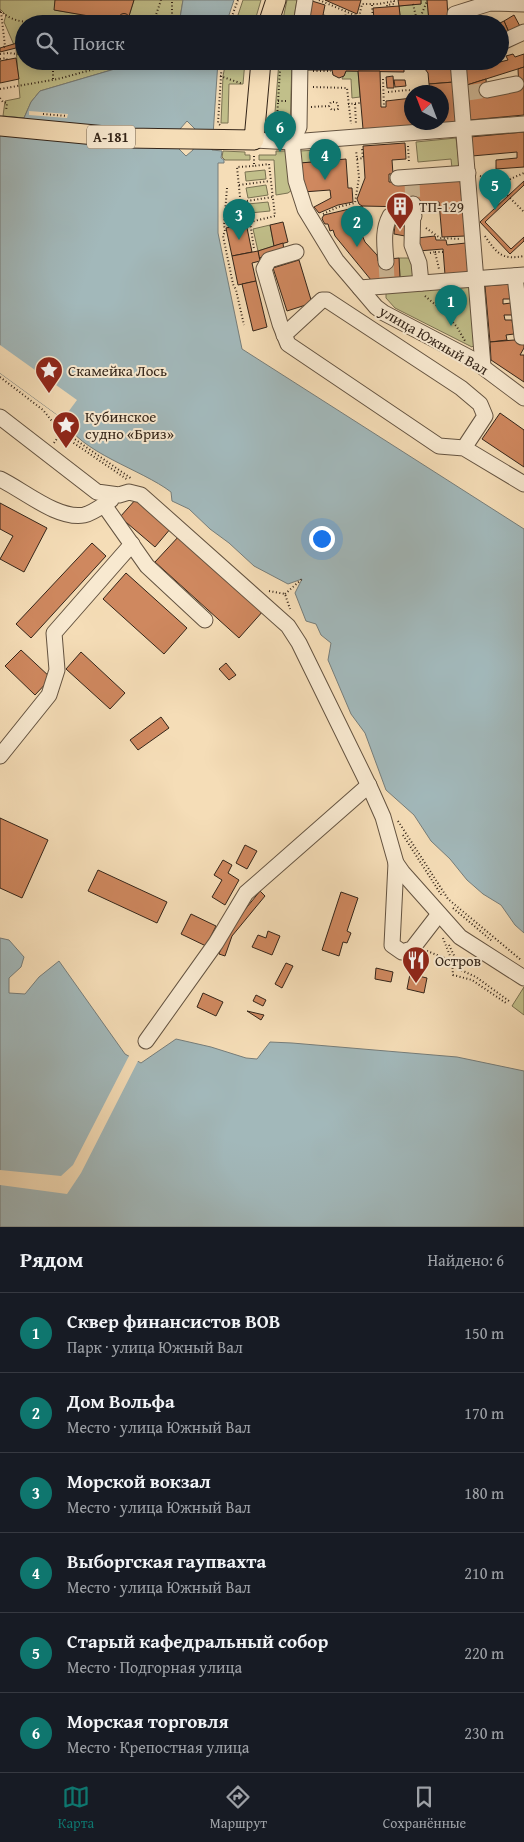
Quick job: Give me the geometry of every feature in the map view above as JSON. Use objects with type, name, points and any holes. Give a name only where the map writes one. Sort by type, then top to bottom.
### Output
[{"type":"main road","points":[[271,15],[276,0]]},
{"type":"main road","points":[[254,147],[260,70]]},
{"type":"main road","name":"А-181","points":[[3,119],[127,138],[222,133],[254,147]]},
{"type":"street","points":[[303,15],[305,0]]},
{"type":"street","points":[[465,15],[490,3],[523,7]]},
{"type":"street","points":[[509,39],[524,32]]},
{"type":"street","points":[[292,142],[299,127],[303,70]]},
{"type":"street","points":[[460,70],[464,93],[464,129],[483,366]]},
{"type":"street","points":[[487,90],[516,84]]},
{"type":"street","points":[[254,147],[292,142],[524,124]]},
{"type":"street","name":"улица Южный Вал","points":[[292,142],[296,181],[301,203],[336,260],[376,308],[472,359],[521,393]]},
{"type":"street","points":[[407,179],[468,174]]},
{"type":"street","points":[[386,262],[384,236],[386,224],[390,216],[413,210],[412,245],[419,263],[421,283]]},
{"type":"street","points":[[296,252],[269,260],[264,269],[288,344],[440,446],[464,448],[524,484]]},
{"type":"street","points":[[360,288],[387,282],[421,283],[519,276],[522,338]]},
{"type":"street","points":[[284,335],[322,300],[327,300],[461,388],[480,404],[486,416],[464,448]]},
{"type":"street","points":[[0,417],[98,492],[119,495]]},
{"type":"street","points":[[0,479],[52,509],[72,515],[86,515],[119,495],[129,492],[141,495],[288,626],[299,643],[369,785],[383,817],[396,863],[403,874],[460,937],[524,978]]},
{"type":"street","points":[[104,505],[147,566],[205,620]]},
{"type":"street","points":[[0,756],[49,695],[57,670],[54,633],[132,544]]},
{"type":"street","points":[[146,1041],[216,943],[246,893],[369,785]]},
{"type":"street","points":[[396,863],[392,945],[402,952],[412,949],[443,918]]},
{"type":"path","points":[[156,15],[161,0]]},
{"type":"path","points":[[172,0],[172,15]]},
{"type":"path","points":[[232,15],[238,0]]},
{"type":"path","points":[[319,0],[354,15]]},
{"type":"path","points":[[359,15],[362,4],[360,2],[363,0]]},
{"type":"path","points":[[362,4],[372,5],[394,1],[394,4],[387,5],[387,7]]},
{"type":"path","points":[[421,15],[427,2]]},
{"type":"path","points":[[413,4],[416,15]]},
{"type":"path","points":[[372,5],[373,15]]},
{"type":"path","points":[[0,11],[15,20]]},
{"type":"path","points":[[0,11],[5,46],[2,48]]},
{"type":"path","points":[[0,54],[15,54]]},
{"type":"path","points":[[0,59],[6,58],[7,60]]},
{"type":"path","points":[[52,70],[52,79]]},
{"type":"path","points":[[0,89],[88,70]]},
{"type":"path","points":[[221,70],[218,123],[222,133]]},
{"type":"path","points":[[277,118],[280,70]]},
{"type":"path","points":[[325,70],[331,71]]},
{"type":"path","points":[[220,76],[243,84]]},
{"type":"path","points":[[383,79],[384,107]]},
{"type":"path","points":[[305,87],[347,88],[351,130]]},
{"type":"path","points":[[388,92],[404,90]]},
{"type":"path","points":[[0,98],[3,102],[7,103],[3,119]]},
{"type":"path","points":[[278,101],[288,101]]},
{"type":"path","points":[[348,104],[360,103]]},
{"type":"path","points":[[354,104],[357,130]]},
{"type":"path","points":[[306,107],[329,106]]},
{"type":"path","points":[[41,114],[67,116]]},
{"type":"path","points":[[407,141],[409,159]]},
{"type":"path","points":[[357,159],[362,158],[362,144]]},
{"type":"path","points":[[319,217],[338,207],[350,206],[355,203],[359,177],[356,145]]},
{"type":"path","points":[[254,147],[254,166]]},
{"type":"path","points":[[322,150],[323,161]]},
{"type":"path","points":[[269,164],[270,181],[275,216],[250,222],[242,217],[237,167],[269,164]]},
{"type":"path","points":[[468,174],[496,181],[508,180],[524,173]]},
{"type":"path","points":[[239,185],[270,181]]},
{"type":"path","points":[[496,181],[524,212]]},
{"type":"path","points":[[227,188],[228,200],[224,225],[225,231],[222,236],[244,326]]},
{"type":"path","points":[[240,202],[272,197]]},
{"type":"path","points":[[413,210],[440,238],[473,240],[492,246]]},
{"type":"path","points":[[471,216],[492,246],[502,255],[510,259],[524,256]]},
{"type":"path","points":[[250,222],[254,249]]},
{"type":"path","points":[[224,244],[229,243]]},
{"type":"path","points":[[435,252],[442,282]]},
{"type":"path","points":[[416,255],[443,252]]},
{"type":"path","points":[[421,283],[426,298],[443,311],[457,327],[465,343]]},
{"type":"path","points":[[0,377],[43,410],[56,426],[133,480]]},
{"type":"path","points":[[50,447],[58,437],[65,437],[130,480]]},
{"type":"path","points":[[285,594],[302,579]]},
{"type":"path","points":[[264,590],[285,594]]},
{"type":"path","points":[[285,594],[292,614]]},
{"type":"path","points":[[399,821],[448,899],[524,962]]},
{"type":"path","points":[[394,822],[445,901],[517,962]]},
{"type":"path","points":[[443,918],[445,937],[461,970],[476,977],[509,1001]]},
{"type":"shaded area","points":[[0,0],[55,0],[55,10],[84,15],[15,15],[14,45],[4,22],[6,15],[0,9]]},
{"type":"shaded area","points":[[134,0],[183,0],[180,15],[129,15]]},
{"type":"shaded area","points":[[183,0],[234,0],[229,15],[180,15]]},
{"type":"shaded area","points":[[243,0],[261,0],[257,15],[238,15]]},
{"type":"shaded area","points":[[287,0],[297,0],[294,15],[284,15]]},
{"type":"shaded area","points":[[421,0],[427,0],[428,15],[400,15],[399,6],[421,4]]},
{"type":"shaded area","points":[[18,70],[111,70],[40,91],[31,102],[24,118],[3,116],[5,101],[20,98]]},
{"type":"shaded area","points":[[111,70],[217,70],[212,150],[222,151],[221,158],[224,160],[224,163],[218,163],[218,233],[242,349],[524,529],[524,933],[515,925],[501,905],[483,894],[467,880],[450,859],[431,841],[414,815],[386,790],[365,733],[351,714],[328,660],[331,643],[321,635],[316,624],[306,621],[295,593],[302,579],[288,584],[254,566],[189,509],[172,501],[171,492],[83,442],[71,431],[63,419],[0,373],[0,116],[24,118],[31,102],[40,91]],"holes":[[[187,121],[195,129],[193,150],[186,156],[179,149],[180,129]]]},
{"type":"shaded area","points":[[224,70],[244,70],[243,84],[229,84],[228,123],[221,123]]},
{"type":"shaded area","points":[[278,70],[292,70],[290,129],[277,128],[277,125],[274,125]]},
{"type":"shaded area","points":[[346,71],[358,71],[360,97],[352,98],[351,79],[342,79]]},
{"type":"shaded area","points":[[456,138],[460,171],[452,168],[451,159],[418,162],[416,142]]},
{"type":"shaded area","points":[[333,148],[334,160],[327,161],[324,159],[323,149]]},
{"type":"shaded area","points":[[320,150],[321,159],[319,162],[300,163],[299,151]]},
{"type":"shaded area","points":[[223,151],[245,152],[245,155],[250,155],[250,160],[225,160],[222,157]]},
{"type":"shaded area","points":[[276,151],[289,151],[292,190],[288,193],[276,195],[274,160],[259,160],[259,155],[276,155]]},
{"type":"shaded area","points":[[265,170],[266,179],[246,181],[245,172]]},
{"type":"shaded area","points":[[266,185],[268,195],[248,198],[246,188]]},
{"type":"shaded area","points":[[268,202],[270,211],[250,213],[248,204]]},
{"type":"shaded area","points":[[270,225],[274,246],[258,251],[253,229]]},
{"type":"shaded area","points":[[399,258],[412,258],[414,277],[400,278]]},
{"type":"shaded area","points":[[469,284],[474,345],[472,347],[395,308],[386,298],[386,293]]},
{"type":"shaded area","points":[[0,938],[9,940],[24,957],[21,967],[9,978],[9,993],[25,994],[39,977],[59,961],[125,1054],[141,1063],[176,1039],[246,1058],[257,1059],[270,1042],[292,1043],[457,1057],[524,1071],[524,1227],[0,1227]]},
{"type":"shaded area","points":[[524,987],[524,1015],[512,1006]]},
{"type":"pier","points":[[29,111],[68,114],[67,118],[29,115]]},
{"type":"pier","points":[[0,345],[77,400],[63,419],[0,373]]},
{"type":"pier","points":[[130,1054],[139,1059],[81,1173],[67,1194],[0,1185],[0,1170],[61,1176],[73,1165]]},
{"type":"building","points":[[55,0],[134,0],[129,15],[83,15],[54,10]]},
{"type":"building","points":[[325,0],[361,0],[357,14]]},
{"type":"building","points":[[398,0],[421,0],[421,4],[399,6]]},
{"type":"building","points":[[427,0],[447,0],[448,15],[428,15]]},
{"type":"building","points":[[312,1],[325,5],[323,15],[310,15]]},
{"type":"building","points":[[399,6],[400,15],[374,15],[373,8]]},
{"type":"building","points":[[514,15],[522,30],[510,35],[509,18]]},
{"type":"building","points":[[15,44],[15,48],[0,52],[0,48]]},
{"type":"building","points":[[513,54],[515,57],[524,54],[524,67],[467,85],[466,70],[509,70],[509,55]]},
{"type":"building","points":[[15,58],[15,70],[18,70],[19,79],[0,83],[0,61]]},
{"type":"building","points":[[524,67],[524,115],[470,120],[467,85],[486,79],[487,95],[519,90],[518,69]]},
{"type":"building","points":[[332,70],[404,70],[404,72],[346,71],[344,76],[339,78],[333,75]]},
{"type":"building","points":[[426,70],[453,70],[454,82],[429,84],[428,73]]},
{"type":"building","points":[[358,71],[380,71],[381,107],[386,107],[386,101],[404,99],[404,126],[363,129]]},
{"type":"building","points":[[393,76],[394,88],[387,88],[386,77]]},
{"type":"building","points":[[394,80],[405,80],[406,85],[395,87]]},
{"type":"building","points":[[454,82],[457,122],[449,123],[449,85],[429,84]]},
{"type":"building","points":[[524,132],[524,167],[496,169],[496,160],[517,158],[517,152],[472,156],[470,137]]},
{"type":"building","points":[[405,143],[406,159],[392,160],[393,174],[389,174],[389,182],[407,182],[409,207],[362,206],[359,204],[357,199],[365,178],[363,146]]},
{"type":"building","points":[[346,159],[348,188],[352,188],[353,202],[338,205],[319,213],[314,207],[331,198],[330,190],[303,192],[300,163]]},
{"type":"building","points":[[460,179],[465,236],[442,237],[439,202],[409,204],[407,182]]},
{"type":"building","points":[[524,181],[524,185],[485,222],[511,249],[524,237],[524,241],[510,254],[480,222]]},
{"type":"building","points":[[362,206],[371,226],[356,231],[358,236],[362,235],[381,263],[389,259],[399,258],[400,278],[371,280],[335,236],[333,230],[330,231],[328,224],[325,224],[323,221],[324,215]]},
{"type":"building","points":[[283,222],[288,242],[274,246],[270,225]]},
{"type":"building","points":[[246,223],[252,252],[232,256],[226,228]]},
{"type":"building","name":"ТП-129","points":[[395,225],[407,227],[405,236],[394,234]]},
{"type":"building","points":[[435,236],[436,240],[446,240],[447,245],[466,243],[468,274],[445,275],[443,249],[418,251],[417,238]]},
{"type":"building","points":[[283,243],[284,251],[259,258],[258,251]]},
{"type":"building","points":[[258,251],[260,261],[252,263],[256,281],[238,285],[232,256]]},
{"type":"building","points":[[299,260],[312,303],[287,311],[273,268]]},
{"type":"building","points":[[256,281],[267,327],[253,331],[242,284]]},
{"type":"building","points":[[509,284],[510,299],[503,299],[503,304],[511,303],[512,315],[504,315],[505,320],[512,320],[514,334],[506,335],[507,340],[490,342],[485,286]]},
{"type":"building","points":[[520,341],[524,345],[520,355],[524,355],[524,382],[491,360],[490,342]]},
{"type":"building","points":[[500,413],[524,430],[524,467],[482,439]]},
{"type":"building","points":[[136,499],[171,528],[155,547],[120,517]]},
{"type":"building","points":[[0,503],[47,528],[24,572],[0,559],[13,536],[0,529]]},
{"type":"building","points":[[180,535],[264,610],[239,638],[155,562]]},
{"type":"building","points":[[92,543],[106,556],[31,638],[16,624]]},
{"type":"building","points":[[126,573],[187,628],[164,654],[103,599]]},
{"type":"building","points":[[21,650],[51,678],[35,695],[5,666]]},
{"type":"building","points":[[81,652],[125,693],[110,709],[66,669]]},
{"type":"building","points":[[226,663],[236,675],[229,680],[219,669]]},
{"type":"building","points":[[161,717],[169,728],[138,750],[130,740]]},
{"type":"building","points":[[0,818],[48,840],[22,898],[0,888]]},
{"type":"building","points":[[245,845],[257,851],[247,869],[236,863]]},
{"type":"building","points":[[223,860],[232,865],[228,873],[239,880],[225,905],[212,897],[222,880],[214,875]]},
{"type":"building","points":[[98,870],[167,902],[157,923],[88,891]]},
{"type":"building","points":[[260,891],[265,896],[232,936],[225,956],[219,954],[226,933]]},
{"type":"building","points":[[341,892],[358,898],[347,931],[351,933],[347,943],[343,942],[339,956],[322,950]]},
{"type":"building","points":[[191,914],[216,926],[206,946],[181,934]]},
{"type":"building","points":[[268,931],[280,936],[272,955],[252,947],[258,935],[266,938]]},
{"type":"building","points":[[286,963],[293,966],[282,988],[275,984]]},
{"type":"building","points":[[376,968],[393,972],[391,982],[375,979]]},
{"type":"building","points":[[410,974],[427,978],[424,993],[407,989]]},
{"type":"building","points":[[203,993],[223,1002],[216,1016],[197,1007]]},
{"type":"building","points":[[256,995],[266,1000],[263,1006],[253,1001]]},
{"type":"building","points":[[247,1011],[264,1015],[261,1020]]},
{"type":"tunnel","points":[[467,93],[487,90]]},
{"type":"tunnel","points":[[412,182],[413,204]]},
{"type":"tunnel","points":[[386,262],[387,279]]},
{"type":"place","name":"Морская торговля","points":[[280,152]]},
{"type":"place","name":"Выборгская гаупвахта","points":[[325,180]]},
{"type":"place","name":"Старый кафедральный собор","points":[[495,210]]},
{"type":"place","name":"ТП-129","points":[[400,230]]},
{"type":"place","name":"Морской вокзал","points":[[239,240]]},
{"type":"place","name":"Дом Вольфа","points":[[357,247]]},
{"type":"place","name":"Сквер финансистов ВОВ","points":[[451,326]]},
{"type":"place","name":"Скамейка Лось","points":[[49,394]]},
{"type":"place","name":"Кубинское судно «Бриз»","points":[[66,449]]},
{"type":"place","name":"Остров","points":[[416,984]]}]
